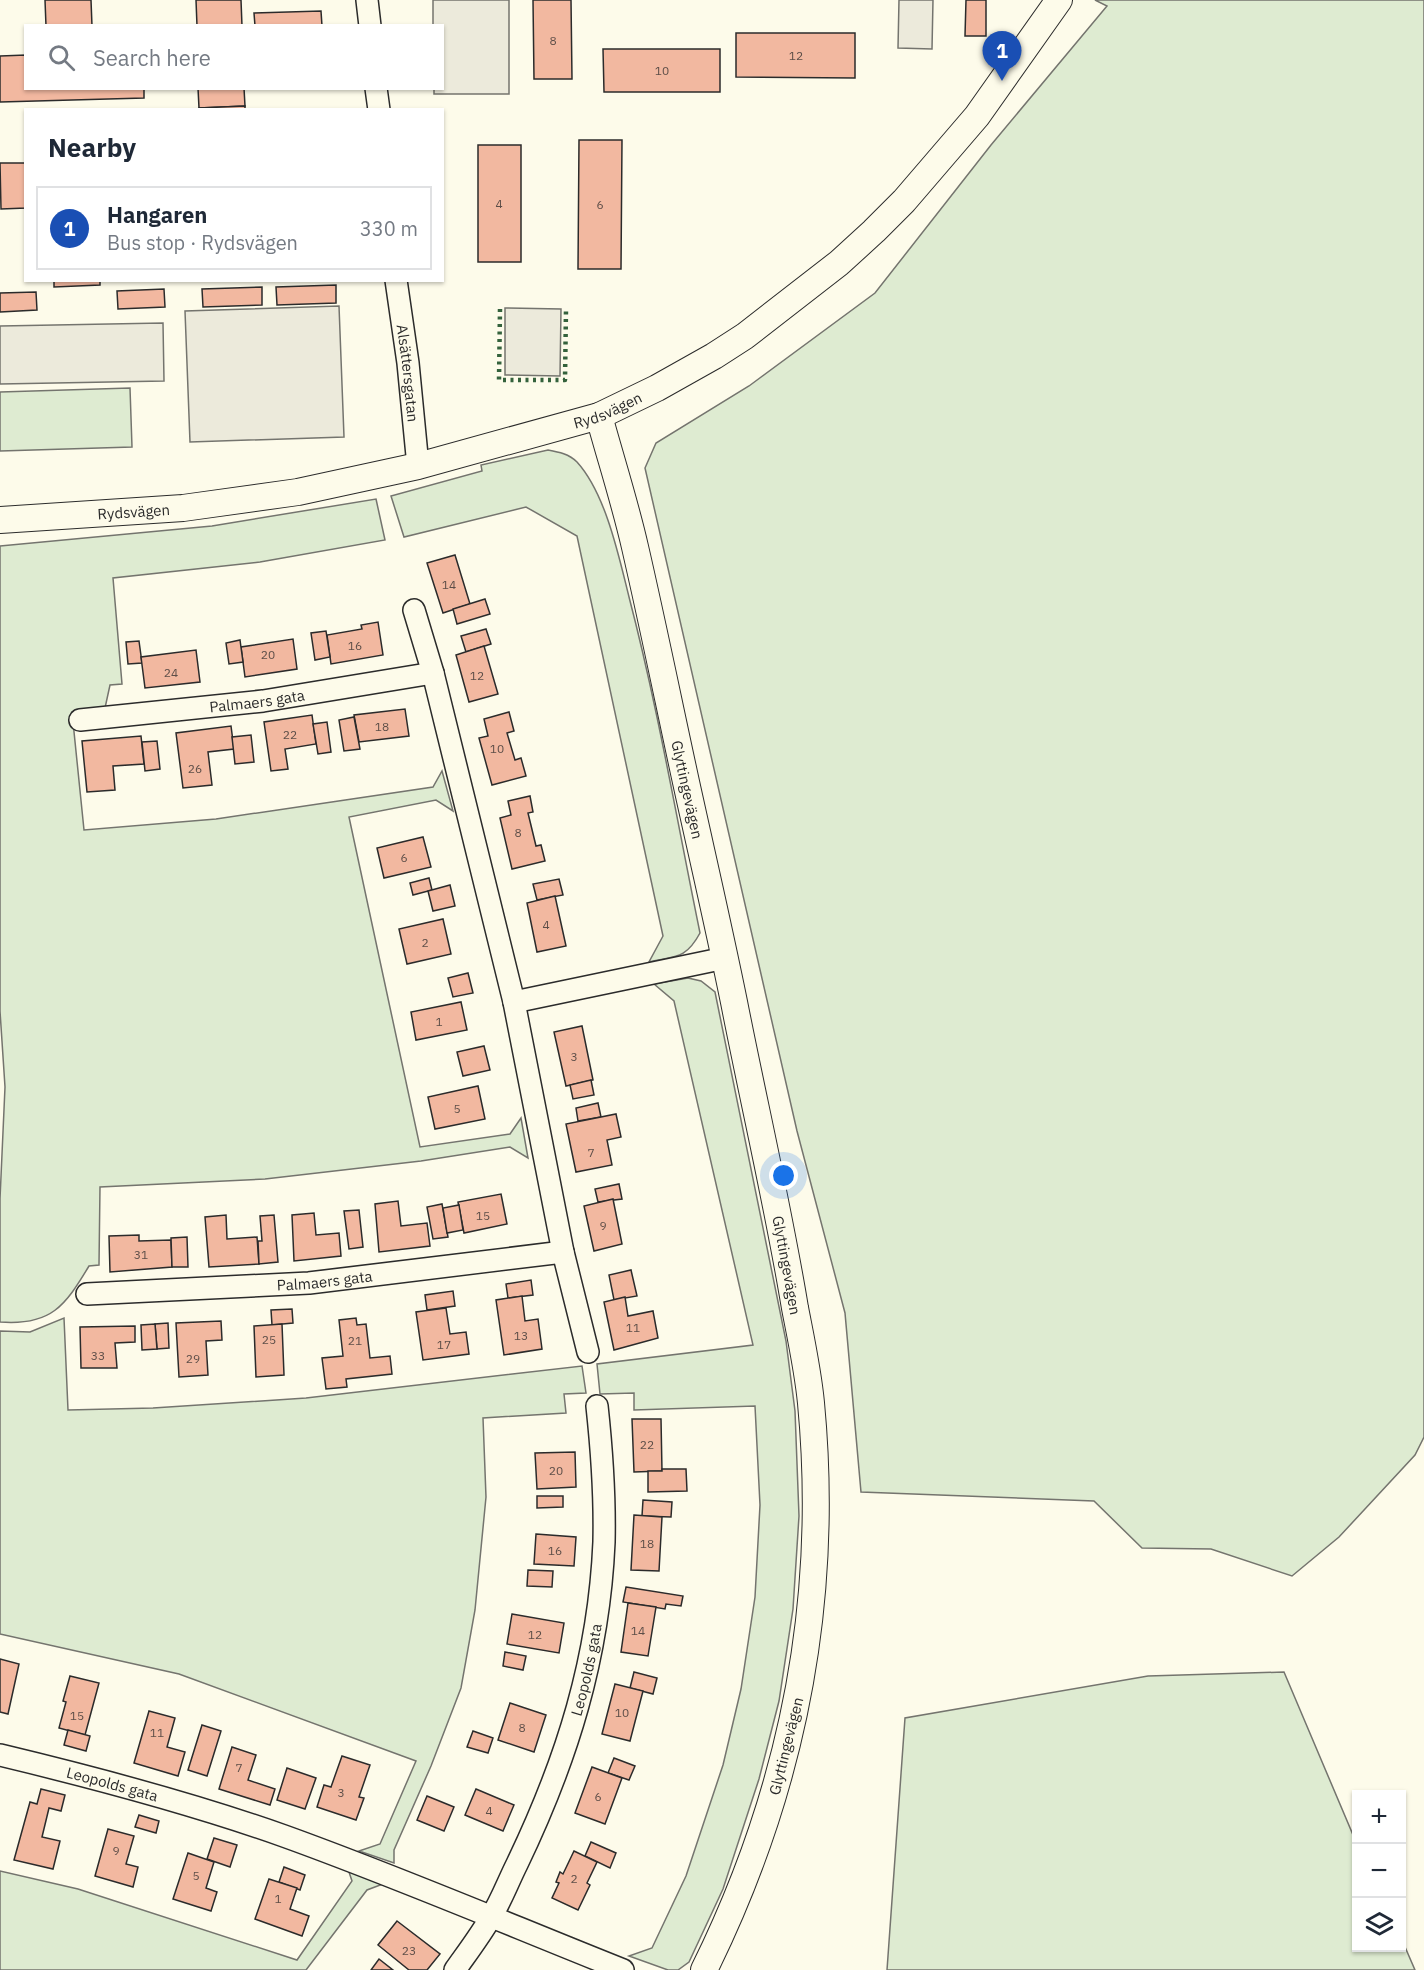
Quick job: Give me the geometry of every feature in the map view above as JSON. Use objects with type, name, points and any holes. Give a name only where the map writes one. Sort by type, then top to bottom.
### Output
[{"type":"street","points":[[367,0],[370,24]]},
{"type":"street","name":"Rydsvägen","points":[[0,520],[183,508],[298,492],[418,466],[599,416],[657,388],[722,351],[777,313],[839,263],[903,201],[977,116],[1059,0]]},
{"type":"street","points":[[376,90],[379,108]]},
{"type":"street","name":"Alsättersgatan","points":[[396,282],[408,363],[418,466]]},
{"type":"street","name":"Glyttingevägen","points":[[599,416],[634,543],[725,958],[787,1260],[811,1400],[815,1474],[812,1614],[789,1743],[755,1851],[735,1903],[704,1970]]},
{"type":"street","points":[[414,610],[433,673],[514,1002],[563,1252],[588,1353]]},
{"type":"street","name":"Palmaers gata","points":[[80,720],[263,700],[433,673]]},
{"type":"street","points":[[514,1002],[725,958]]},
{"type":"street","name":"Palmaers gata","points":[[87,1294],[309,1283],[563,1252]]},
{"type":"street","name":"Leopolds gata","points":[[455,1970],[491,1917],[539,1818],[560,1766],[582,1696],[597,1617],[604,1543],[604,1474],[597,1406]]},
{"type":"street","name":"Leopolds gata","points":[[0,1755],[169,1799],[283,1836],[372,1869],[623,1970]]},
{"type":"green space","points":[[1095,0],[1424,0],[1424,1437],[1415,1455],[1339,1537],[1292,1576],[1211,1549],[1142,1548],[1094,1501],[861,1492],[845,1313],[797,1131],[645,468],[656,443],[749,386],[875,293],[991,145],[1107,6]]},
{"type":"green space","points":[[130,388],[132,447],[0,451],[0,392]]},
{"type":"green space","points":[[548,450],[574,459],[587,475],[604,508],[616,545],[658,723],[700,933],[690,948],[673,957],[649,962],[663,936],[577,536],[526,507],[404,537],[391,496],[482,471],[481,465]]},
{"type":"green space","points":[[376,499],[385,540],[260,562],[113,578],[122,684],[110,685],[105,708],[72,712],[84,830],[216,819],[433,787],[442,771],[453,811],[436,800],[349,817],[420,1147],[510,1134],[521,1118],[528,1158],[510,1147],[421,1161],[265,1179],[100,1187],[99,1265],[89,1266],[64,1302],[44,1317],[32,1321],[0,1322],[0,1199],[5,1087],[0,1011],[0,546],[212,526]]},
{"type":"green space","points":[[688,978],[701,981],[715,992],[786,1341],[795,1411],[799,1516],[793,1609],[779,1701],[759,1779],[723,1889],[689,1962],[678,1970],[668,1970],[629,1956],[652,1948],[686,1876],[723,1765],[741,1689],[755,1597],[760,1505],[755,1406],[634,1410],[634,1393],[600,1394],[597,1364],[753,1345],[674,1001],[654,984]]},
{"type":"green space","points":[[64,1318],[68,1410],[153,1408],[306,1398],[582,1366],[586,1393],[564,1394],[566,1413],[483,1418],[486,1497],[475,1610],[461,1688],[431,1766],[394,1850],[394,1863],[359,1851],[380,1844],[416,1761],[179,1674],[0,1634],[0,1331],[30,1332]]},
{"type":"green space","points":[[1284,1672],[1352,1833],[1352,1952],[1406,1952],[1406,1949],[1415,1970],[887,1970],[905,1718],[1148,1676]]},
{"type":"green space","points":[[348,1869],[383,1884],[367,1890],[306,1970],[0,1970],[0,1871],[78,1889],[297,1960],[352,1881]]},
{"type":"shaded area","points":[[433,0],[509,0],[509,94],[434,94],[434,90],[444,90],[444,24],[433,24]]},
{"type":"shaded area","points":[[899,0],[933,0],[932,49],[898,48]]},
{"type":"shaded area","points":[[339,306],[344,437],[190,442],[185,311]]},
{"type":"shaded area","points":[[505,308],[561,309],[560,376],[505,375]]},
{"type":"shaded area","points":[[163,323],[164,381],[0,384],[0,326]]},
{"type":"building","points":[[45,0],[91,0],[92,24],[46,24]]},
{"type":"building","points":[[196,0],[241,0],[242,24],[197,24]]},
{"type":"building","points":[[533,0],[571,0],[572,79],[534,79]]},
{"type":"building","points":[[966,0],[986,0],[986,36],[965,36]]},
{"type":"building","points":[[321,11],[322,24],[255,24],[254,13]]},
{"type":"building","points":[[736,33],[855,33],[855,78],[736,77]]},
{"type":"building","points":[[603,49],[720,49],[720,92],[604,92]]},
{"type":"building","points":[[24,55],[24,90],[144,90],[144,98],[0,102],[0,56]]},
{"type":"building","points":[[198,90],[244,90],[245,106],[199,108]]},
{"type":"building","points":[[245,106],[245,108],[199,108]]},
{"type":"building","points":[[579,140],[622,140],[621,269],[578,269]]},
{"type":"building","points":[[478,145],[521,145],[521,262],[478,262]]},
{"type":"building","points":[[0,163],[24,163],[24,208],[1,209]]},
{"type":"building","points":[[54,282],[100,282],[100,285],[54,287]]},
{"type":"building","points":[[336,285],[336,303],[277,305],[276,287]]},
{"type":"building","points":[[262,287],[262,305],[203,307],[202,289]]},
{"type":"building","points":[[164,289],[165,307],[118,309],[117,291]]},
{"type":"building","points":[[36,292],[37,310],[0,312],[0,293]]},
{"type":"building","points":[[455,555],[470,604],[443,613],[427,563]]},
{"type":"building","points":[[485,599],[490,614],[457,624],[453,609]]},
{"type":"building","points":[[378,622],[383,655],[331,664],[327,635],[362,629],[361,625]]},
{"type":"building","points":[[486,629],[491,644],[466,652],[461,636]]},
{"type":"building","points":[[326,631],[330,657],[315,660],[311,633]]},
{"type":"building","points":[[293,639],[297,669],[245,677],[241,647]]},
{"type":"building","points":[[240,640],[243,662],[229,664],[226,643]]},
{"type":"building","points":[[139,641],[142,663],[128,664],[126,642]]},
{"type":"building","points":[[484,646],[498,694],[469,702],[456,655]]},
{"type":"building","points":[[196,650],[200,682],[145,688],[141,657]]},
{"type":"building","points":[[405,709],[409,736],[359,742],[354,715]]},
{"type":"building","points":[[509,712],[514,731],[507,733],[515,760],[521,758],[526,776],[492,785],[479,738],[488,736],[484,719]]},
{"type":"building","points":[[312,715],[316,744],[285,749],[288,769],[271,771],[264,722]]},
{"type":"building","points":[[354,717],[360,749],[344,751],[339,720]]},
{"type":"building","points":[[327,722],[331,752],[318,754],[313,724]]},
{"type":"building","points":[[231,726],[234,749],[208,752],[212,785],[183,788],[176,733]]},
{"type":"building","points":[[251,735],[254,762],[235,764],[232,737]]},
{"type":"building","points":[[141,736],[144,764],[113,766],[115,790],[87,792],[82,741]]},
{"type":"building","points":[[157,741],[160,769],[145,771],[142,742]]},
{"type":"building","points":[[530,796],[533,812],[528,813],[536,846],[541,845],[545,861],[512,869],[500,818],[511,815],[508,801]]},
{"type":"building","points":[[423,837],[431,867],[384,878],[377,848]]},
{"type":"building","points":[[429,878],[432,890],[413,895],[410,883]]},
{"type":"building","points":[[559,879],[563,895],[537,900],[533,884]]},
{"type":"building","points":[[450,885],[455,906],[433,911],[428,891]]},
{"type":"building","points":[[555,896],[566,946],[537,952],[527,903]]},
{"type":"building","points":[[443,919],[451,954],[407,964],[399,929]]},
{"type":"building","points":[[468,973],[473,993],[453,997],[448,978]]},
{"type":"building","points":[[461,1002],[467,1030],[416,1040],[411,1012]]},
{"type":"building","points":[[582,1026],[593,1080],[566,1086],[554,1032]]},
{"type":"building","points":[[484,1046],[490,1070],[463,1076],[457,1052]]},
{"type":"building","points":[[591,1080],[594,1095],[573,1099],[570,1085]]},
{"type":"building","points":[[478,1086],[485,1119],[435,1129],[428,1097]]},
{"type":"building","points":[[598,1103],[601,1117],[578,1121],[576,1108]]},
{"type":"building","points":[[616,1114],[621,1137],[607,1140],[612,1165],[576,1172],[566,1124]]},
{"type":"building","points":[[619,1184],[622,1199],[598,1202],[595,1189]]},
{"type":"building","points":[[501,1194],[507,1224],[464,1233],[458,1202]]},
{"type":"building","points":[[613,1199],[622,1244],[594,1251],[584,1206]]},
{"type":"building","points":[[398,1201],[401,1226],[427,1223],[430,1246],[379,1252],[375,1204]]},
{"type":"building","points":[[442,1204],[448,1237],[433,1239],[427,1207]]},
{"type":"building","points":[[459,1205],[463,1230],[447,1233],[443,1208]]},
{"type":"building","points":[[359,1210],[363,1247],[349,1249],[344,1211]]},
{"type":"building","points":[[314,1213],[316,1235],[339,1233],[341,1256],[294,1261],[292,1215]]},
{"type":"building","points":[[226,1215],[227,1239],[257,1237],[259,1264],[209,1267],[205,1217]]},
{"type":"building","points":[[274,1215],[278,1262],[259,1264],[258,1241],[262,1241],[260,1216]]},
{"type":"building","points":[[139,1235],[139,1241],[171,1240],[172,1267],[110,1272],[109,1236]]},
{"type":"building","points":[[187,1237],[188,1267],[172,1267],[171,1238]]},
{"type":"building","points":[[631,1270],[637,1296],[614,1300],[609,1275]]},
{"type":"building","points":[[531,1280],[533,1295],[508,1298],[506,1284]]},
{"type":"building","points":[[453,1291],[455,1306],[427,1310],[425,1295]]},
{"type":"building","points":[[522,1296],[525,1321],[538,1319],[542,1349],[504,1355],[496,1300]]},
{"type":"building","points":[[625,1297],[628,1316],[653,1311],[658,1338],[614,1350],[604,1302]]},
{"type":"building","points":[[446,1308],[450,1334],[466,1332],[469,1354],[423,1360],[416,1312]]},
{"type":"building","points":[[292,1309],[293,1323],[272,1325],[271,1310]]},
{"type":"building","points":[[356,1318],[357,1325],[366,1324],[370,1358],[390,1356],[392,1374],[346,1379],[347,1387],[326,1389],[322,1358],[343,1356],[339,1320]]},
{"type":"building","points":[[221,1321],[222,1340],[206,1341],[208,1375],[179,1377],[176,1323]]},
{"type":"building","points":[[168,1323],[169,1348],[157,1349],[155,1324]]},
{"type":"building","points":[[155,1324],[157,1349],[142,1350],[141,1325]]},
{"type":"building","points":[[282,1324],[284,1375],[256,1377],[254,1326]]},
{"type":"building","points":[[135,1326],[135,1342],[115,1343],[117,1368],[81,1368],[80,1327]]},
{"type":"building","points":[[632,1419],[661,1419],[662,1471],[634,1472]]},
{"type":"building","points":[[575,1452],[576,1487],[537,1489],[535,1453]]},
{"type":"building","points":[[662,1469],[686,1469],[687,1491],[648,1492],[648,1471],[662,1471]]},
{"type":"building","points":[[537,1496],[563,1496],[563,1507],[537,1508]]},
{"type":"building","points":[[643,1500],[672,1502],[671,1517],[642,1516]]},
{"type":"building","points":[[634,1515],[662,1517],[659,1571],[631,1570]]},
{"type":"building","points":[[536,1534],[576,1537],[574,1566],[534,1564]]},
{"type":"building","points":[[528,1570],[553,1571],[552,1587],[527,1586]]},
{"type":"building","points":[[626,1587],[683,1596],[681,1606],[666,1604],[665,1609],[623,1602]]},
{"type":"building","points":[[628,1603],[656,1607],[648,1656],[621,1652]]},
{"type":"building","points":[[512,1614],[564,1623],[559,1653],[507,1644]]},
{"type":"building","points":[[505,1652],[526,1656],[523,1670],[503,1666]]},
{"type":"building","points":[[0,1659],[19,1664],[8,1714],[0,1712]]},
{"type":"building","points":[[634,1672],[657,1678],[653,1694],[630,1688]]},
{"type":"building","points":[[70,1676],[99,1683],[85,1735],[59,1728]]},
{"type":"building","points":[[615,1684],[643,1691],[630,1741],[602,1734]]},
{"type":"building","points":[[510,1703],[546,1715],[534,1752],[498,1740]]},
{"type":"building","points":[[149,1711],[175,1718],[167,1747],[185,1752],[178,1776],[134,1763]]},
{"type":"building","points":[[202,1725],[221,1731],[207,1776],[188,1770]]},
{"type":"building","points":[[68,1730],[90,1736],[86,1751],[64,1745]]},
{"type":"building","points":[[473,1731],[493,1738],[488,1753],[467,1747]]},
{"type":"building","points":[[232,1747],[256,1755],[248,1780],[275,1789],[270,1805],[219,1789]]},
{"type":"building","points":[[342,1756],[370,1765],[359,1797],[364,1798],[356,1820],[317,1807],[324,1785],[331,1787]]},
{"type":"building","points":[[614,1758],[635,1766],[629,1780],[608,1773]]},
{"type":"building","points":[[592,1767],[622,1778],[605,1824],[575,1813]]},
{"type":"building","points":[[287,1768],[316,1778],[305,1809],[277,1800]]},
{"type":"building","points":[[41,1789],[65,1795],[61,1811],[49,1808],[42,1837],[60,1841],[53,1869],[14,1860],[30,1802],[37,1804]]},
{"type":"building","points":[[476,1789],[514,1805],[503,1831],[465,1815]]},
{"type":"building","points":[[427,1796],[454,1807],[444,1831],[417,1820]]},
{"type":"building","points":[[139,1815],[159,1821],[156,1833],[135,1827]]},
{"type":"building","points":[[108,1829],[134,1836],[126,1864],[138,1867],[133,1887],[95,1876]]},
{"type":"building","points":[[214,1838],[237,1845],[230,1867],[207,1859]]},
{"type":"building","points":[[591,1842],[616,1853],[610,1868],[585,1856]]},
{"type":"building","points":[[574,1851],[597,1862],[587,1883],[590,1885],[578,1910],[552,1898],[559,1883],[556,1882],[560,1872],[563,1874]]},
{"type":"building","points":[[188,1853],[214,1862],[206,1888],[217,1892],[211,1911],[173,1899]]},
{"type":"building","points":[[284,1867],[305,1875],[300,1890],[279,1882]]},
{"type":"building","points":[[269,1879],[297,1888],[290,1909],[309,1916],[302,1936],[255,1919]]},
{"type":"building","points":[[397,1921],[440,1954],[427,1970],[409,1970],[378,1945]]},
{"type":"building","points":[[379,1959],[393,1970],[371,1970]]},
{"type":"hedge","points":[[500,309],[499,380],[565,380],[566,309]]},
{"type":"place","name":"Hangaren","points":[[1002,81]]}]
